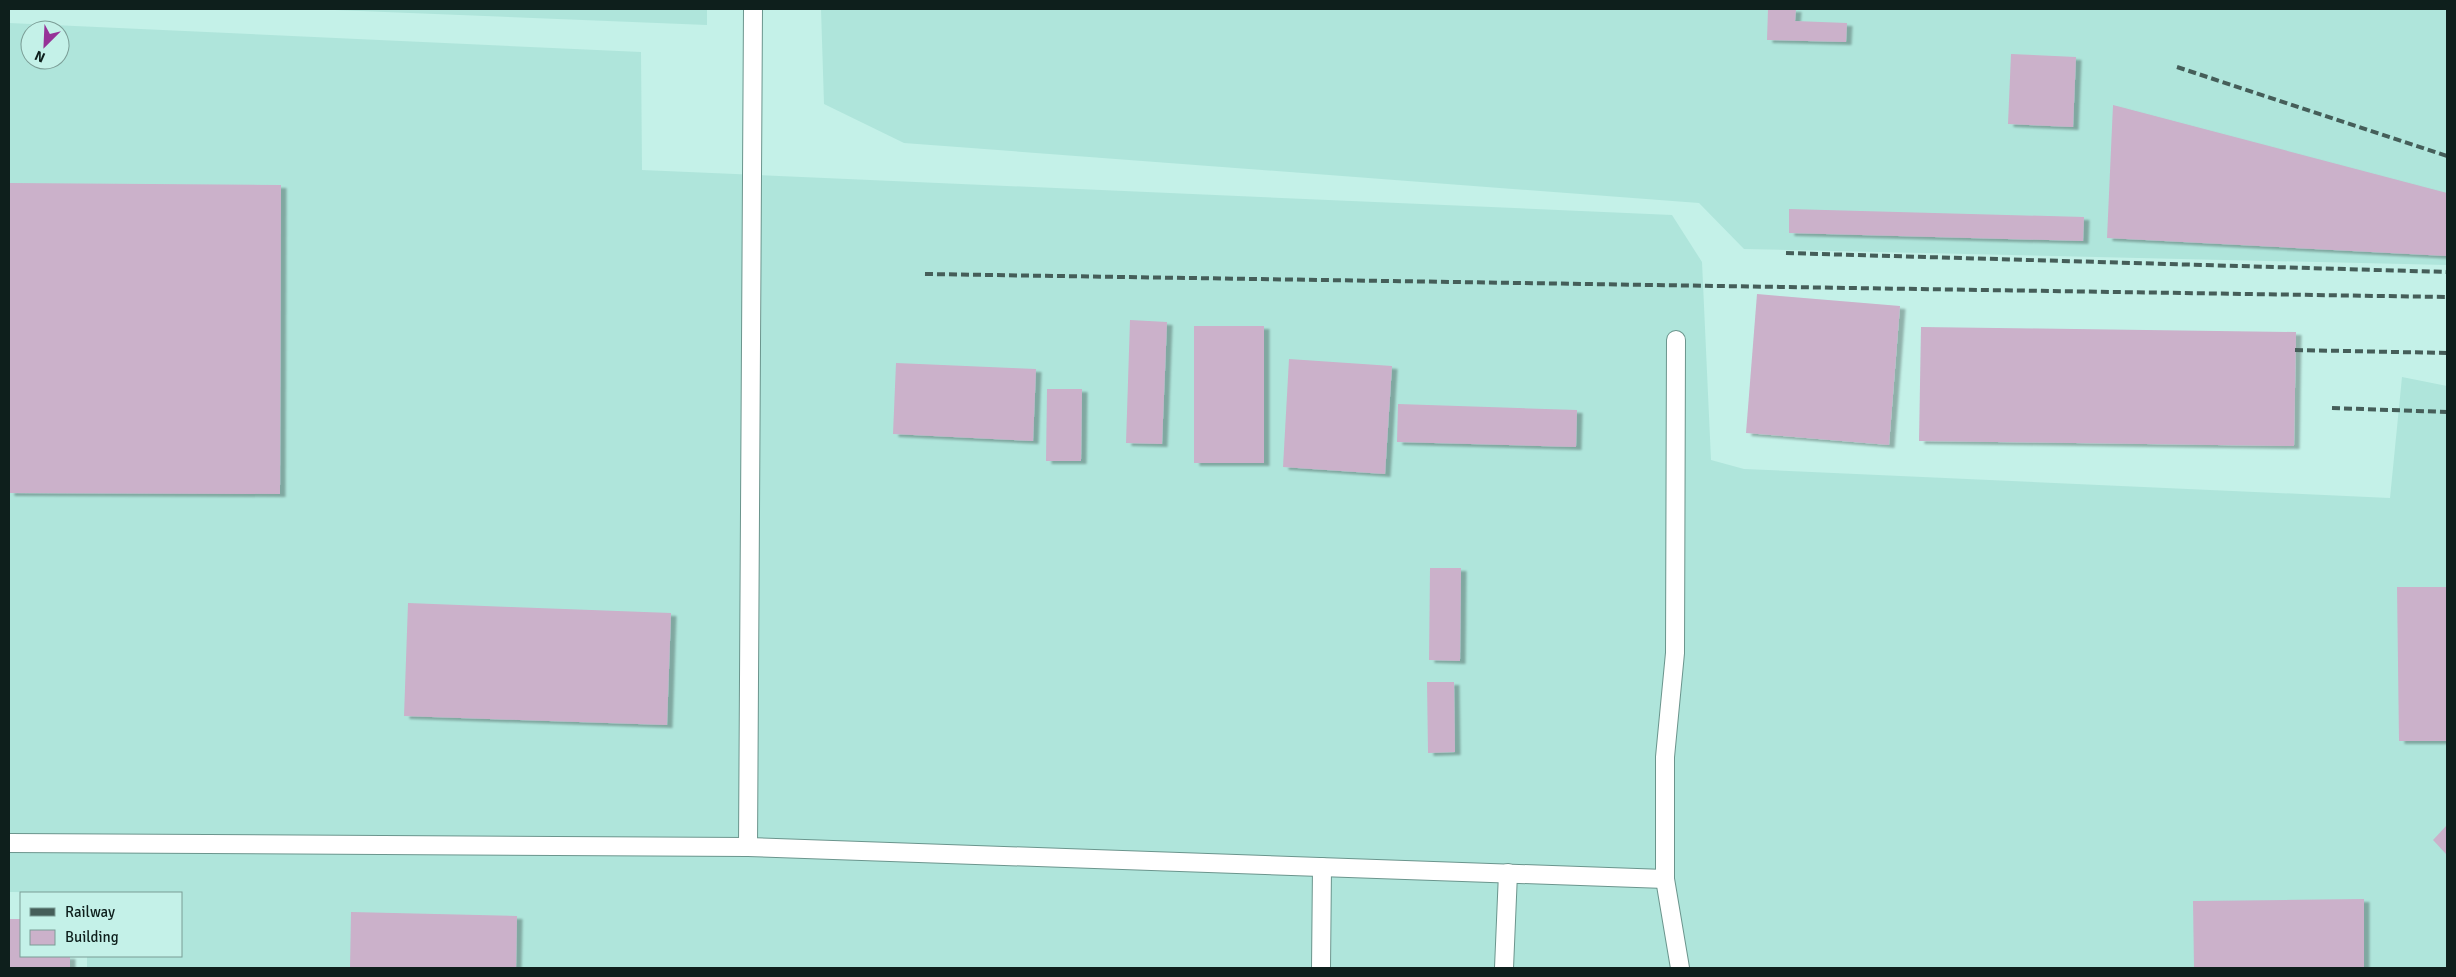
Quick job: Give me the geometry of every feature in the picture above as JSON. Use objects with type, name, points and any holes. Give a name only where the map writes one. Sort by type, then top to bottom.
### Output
[{"type":"lane","points":[[748,847],[753,9]]},
{"type":"lane","points":[[1676,340],[1675,653],[1665,758],[1665,879],[1680,968]]},
{"type":"lane","points":[[9,843],[748,847],[1665,879]]},
{"type":"lane","points":[[1321,968],[1322,867]]},
{"type":"lane","points":[[1504,968],[1508,873]]},
{"type":"shaded area","points":[[310,9],[707,9],[707,25]]},
{"type":"shaded area","points":[[821,9],[2447,9],[2447,265],[1744,249],[1699,203],[904,143],[824,104]]},
{"type":"shaded area","points":[[9,23],[20,24],[20,70],[70,70],[70,26],[641,52],[642,170],[1672,215],[1702,262],[1711,460],[1744,469],[2390,498],[2402,377],[2447,386],[2447,968],[87,968],[87,957],[182,957],[182,892],[9,892]]},
{"type":"building","points":[[1768,9],[1796,9],[1795,21],[1847,23],[1846,42],[1767,40]]},
{"type":"building","points":[[2011,54],[2076,57],[2073,127],[2008,124]]},
{"type":"building","points":[[2113,105],[2447,193],[2447,256],[2107,238]]},
{"type":"building","points":[[9,183],[281,185],[280,494],[9,493]]},
{"type":"building","points":[[1789,209],[2084,217],[2083,241],[1789,233]]},
{"type":"building","points":[[1757,294],[1900,306],[1889,445],[1746,433]]},
{"type":"building","points":[[1130,320],[1167,322],[1162,444],[1126,443]]},
{"type":"building","points":[[1194,326],[1264,326],[1264,463],[1194,463]]},
{"type":"building","points":[[1921,327],[2296,332],[2294,446],[1919,441]]},
{"type":"building","points":[[1289,359],[1392,366],[1385,474],[1283,467]]},
{"type":"building","points":[[896,363],[1036,369],[1033,441],[893,434]]},
{"type":"building","points":[[1047,389],[1082,389],[1081,461],[1046,461]]},
{"type":"building","points":[[1398,404],[1577,410],[1576,447],[1397,442]]},
{"type":"building","points":[[1430,568],[1461,568],[1460,661],[1429,660]]},
{"type":"building","points":[[2397,587],[2447,587],[2447,741],[2399,741]]},
{"type":"building","points":[[408,603],[671,613],[667,725],[404,716]]},
{"type":"building","points":[[1427,682],[1454,682],[1455,752],[1428,753]]},
{"type":"building","points":[[2447,825],[2447,855],[2433,840]]},
{"type":"building","points":[[2364,899],[2364,967],[2194,968],[2193,901]]},
{"type":"building","points":[[351,912],[517,916],[516,968],[350,968]]},
{"type":"building","points":[[9,919],[20,919],[20,957],[70,957],[70,968],[9,968]]},
{"type":"railway","points":[[2177,67],[2447,156]]},
{"type":"railway","points":[[1786,253],[2447,272]]},
{"type":"railway","points":[[925,274],[2447,297]]},
{"type":"railway","points":[[2295,350],[2447,353]]},
{"type":"railway","points":[[2332,408],[2447,412]]}]
